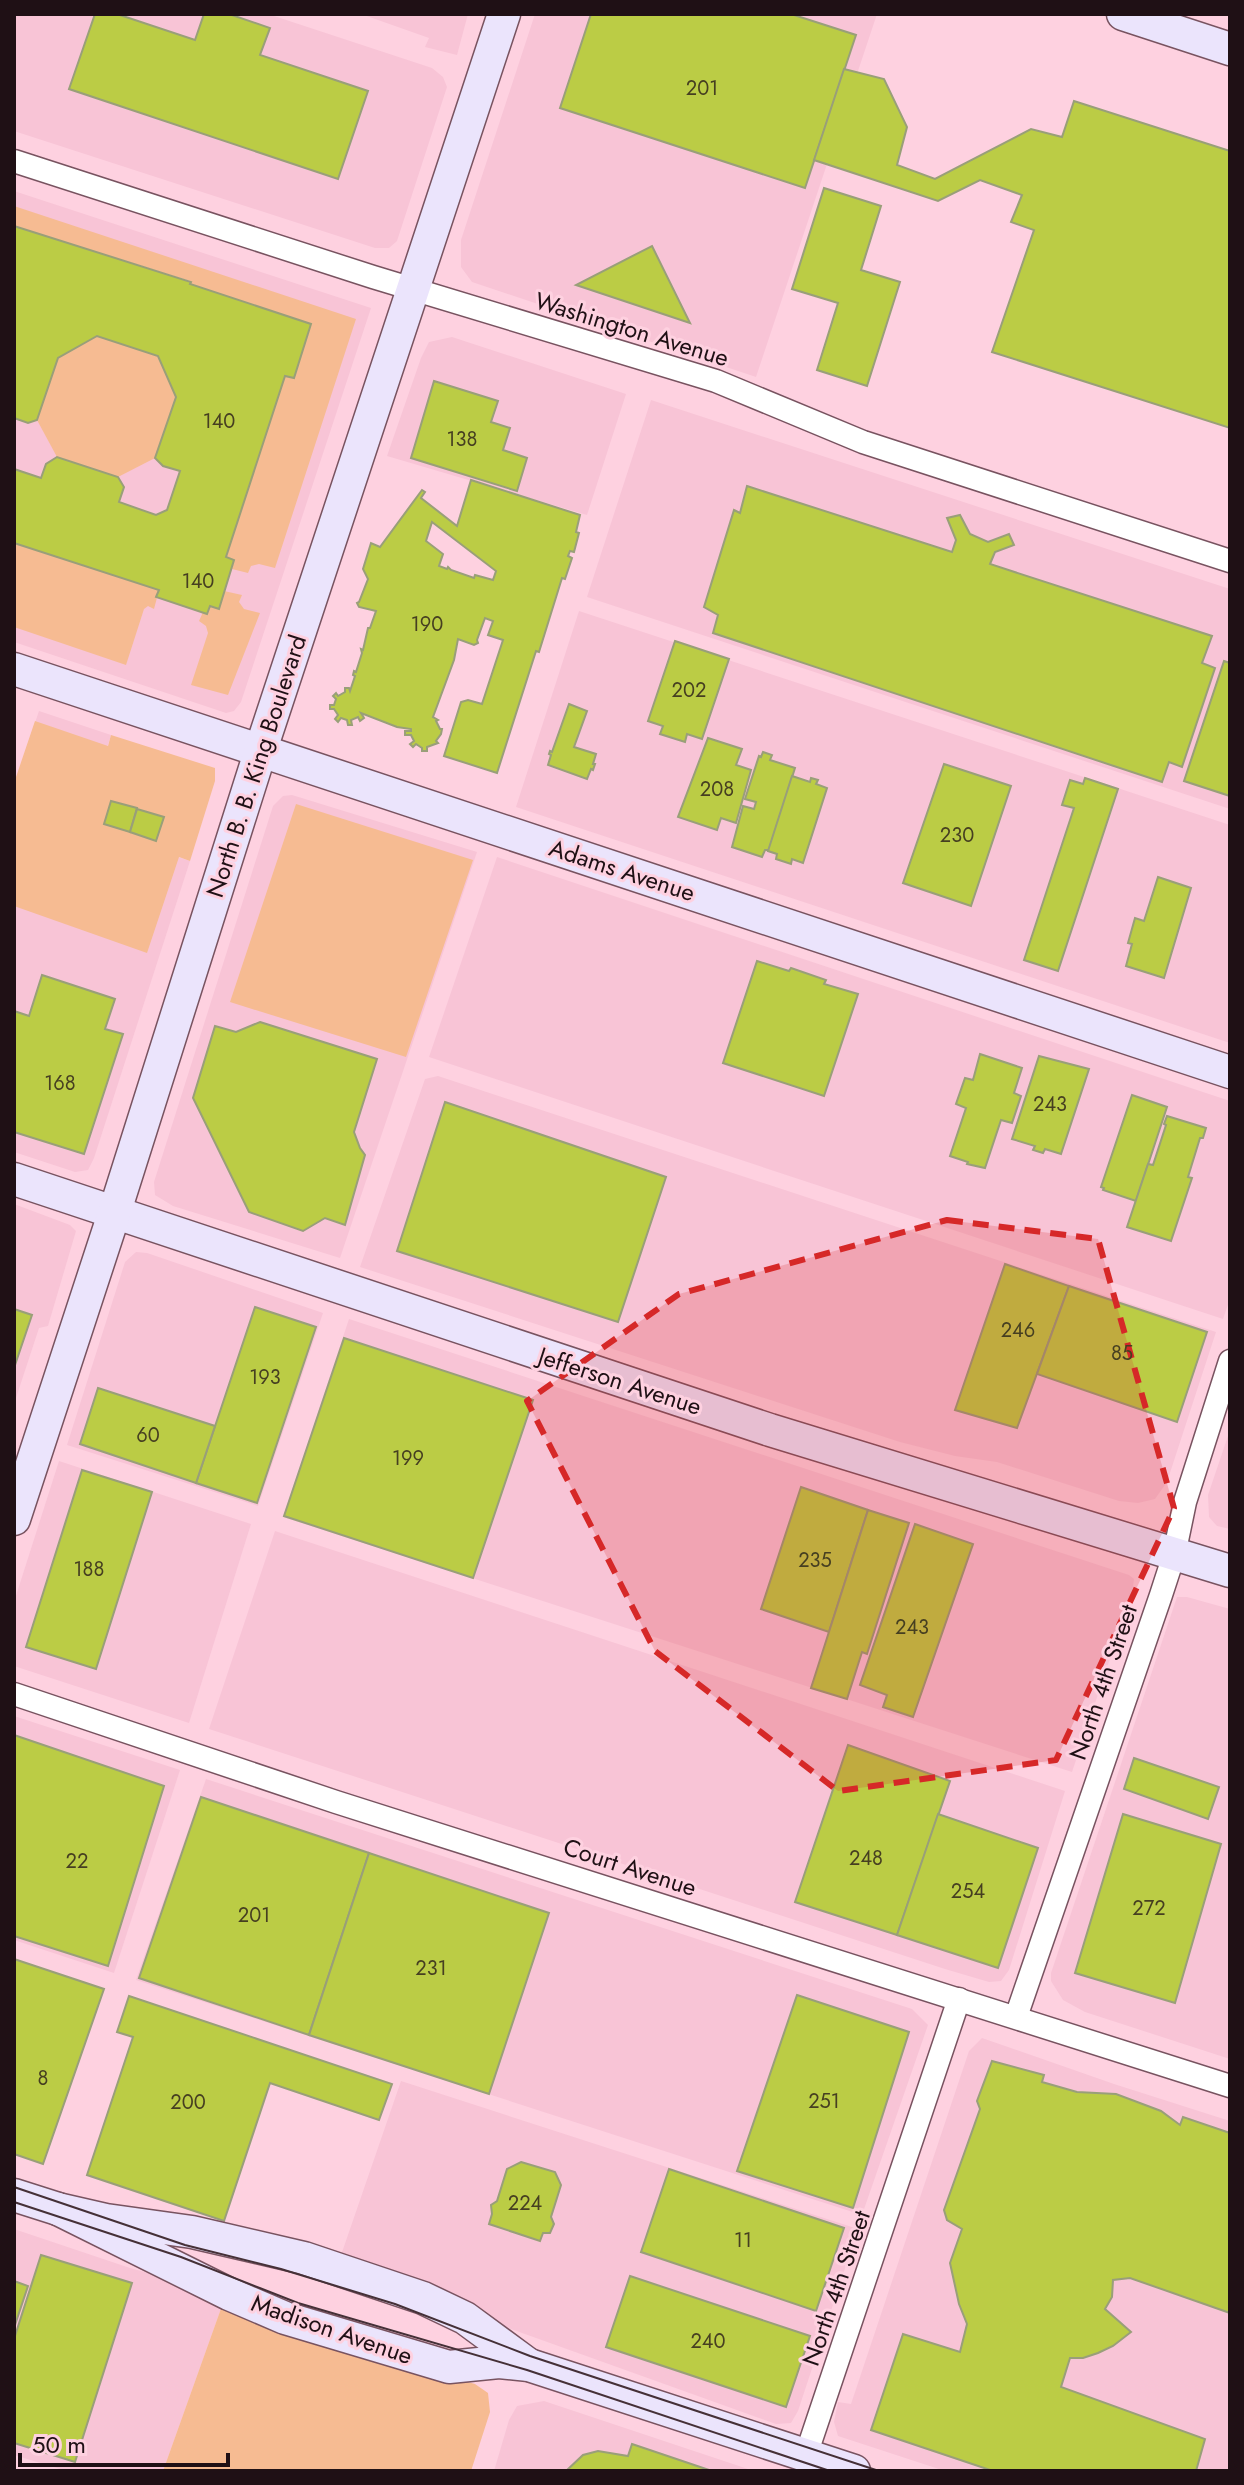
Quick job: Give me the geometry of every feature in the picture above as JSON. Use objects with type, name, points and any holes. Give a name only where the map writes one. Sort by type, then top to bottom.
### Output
[{"type":"main road","name":"North B. B. King Boulevard","points":[[14,1519],[261,750],[504,14]]},
{"type":"main road","points":[[1123,14],[1230,49]]},
{"type":"main road","name":"Adams Avenue","points":[[14,669],[1230,1072]]},
{"type":"main road","name":"Jefferson Avenue","points":[[14,1179],[742,1421],[1230,1571]]},
{"type":"main road","name":"Madison Avenue","points":[[14,2195],[106,2220],[192,2232],[304,2258],[423,2298],[465,2318],[529,2365]]},
{"type":"main road","name":"Madison Avenue","points":[[58,2209],[229,2294],[285,2318],[449,2367],[499,2362],[529,2365],[854,2471]]},
{"type":"street","name":"Washington Avenue","points":[[14,161],[412,289],[716,381],[863,442],[1230,561]]},
{"type":"street","name":"North 4th Street","points":[[1016,2017],[1174,1555],[1185,1502],[1230,1361]]},
{"type":"street","name":"Court Avenue","points":[[14,1694],[336,1802],[1230,2086]]},
{"type":"street","name":"North 4th Street","points":[[806,2455],[959,1999]]},
{"type":"highlighted area","points":[[947,1220],[1098,1239],[1174,1508],[1056,1760],[838,1791],[655,1651],[527,1401],[679,1294]]},
{"type":"shaded area","points":[[14,14],[268,14],[432,68],[443,77],[447,87],[397,241],[389,248],[375,248],[14,131]]},
{"type":"shaded area","points":[[361,14],[468,14],[457,55],[425,47],[429,38]]},
{"type":"shaded area","points":[[535,14],[877,14],[756,377],[472,282],[461,267],[461,240]]},
{"type":"shaded area","points":[[14,191],[371,308],[241,702],[234,711],[226,713],[14,642]]},
{"type":"shaded area","points":[[14,206],[356,319],[275,568],[259,564],[251,566],[248,573],[232,569],[234,561],[226,557],[285,376],[294,377],[310,324],[190,284],[190,281],[14,226]]},
{"type":"shaded area","points":[[97,336],[158,356],[176,397],[155,458],[118,477],[57,457],[37,420],[58,358]]},
{"type":"shaded area","points":[[452,337],[626,394],[587,515],[387,456],[429,342]]},
{"type":"shaded area","points":[[651,400],[1230,589],[1230,809],[587,597]]},
{"type":"shaded area","points":[[14,543],[159,590],[154,609],[148,606],[144,609],[126,665],[14,627]]},
{"type":"shaded area","points":[[224,591],[242,595],[239,602],[244,609],[260,613],[228,695],[191,685],[208,633],[206,626],[199,621],[203,612],[207,613]]},
{"type":"shaded area","points":[[579,611],[1230,825],[1230,1043],[516,807]]},
{"type":"shaded area","points":[[39,711],[111,735],[78,841],[104,832],[190,861],[94,1158],[88,1170],[75,1172],[14,1152],[14,785]]},
{"type":"shaded area","points":[[35,721],[108,746],[111,735],[215,768],[215,781],[190,861],[179,857],[147,953],[14,906],[14,783]]},
{"type":"shaded area","points":[[292,795],[477,852],[340,1258],[173,1206],[155,1195],[154,1182],[273,806],[283,796]]},
{"type":"shaded area","points":[[296,804],[473,860],[406,1057],[230,1002]]},
{"type":"shaded area","points":[[497,857],[1230,1101],[1230,1299],[1223,1319],[429,1057]]},
{"type":"shaded area","points":[[438,1076],[1216,1332],[1167,1482],[1155,1499],[1138,1503],[1119,1501],[997,1462],[955,1456],[900,1442],[360,1267],[425,1079]]},
{"type":"shaded area","points":[[14,1204],[70,1225],[76,1231],[48,1326],[39,1328],[14,1404]]},
{"type":"shaded area","points":[[136,1252],[147,1253],[323,1313],[258,1506],[67,1445],[125,1262]]},
{"type":"shaded area","points":[[349,1319],[1129,1575],[1134,1579],[1132,1593],[1072,1772],[283,1517]]},
{"type":"shaded area","points":[[1230,1430],[1230,1529],[1217,1526],[1209,1517],[1208,1495]]},
{"type":"shaded area","points":[[59,1461],[251,1524],[189,1723],[14,1666],[14,1602]]},
{"type":"shaded area","points":[[275,1531],[1065,1791],[1009,1970],[1001,1981],[989,1982],[945,1969],[209,1729]]},
{"type":"shaded area","points":[[1177,1597],[1230,1609],[1230,2059],[1085,2012],[1063,2000],[1051,1981],[1051,1973]]},
{"type":"shaded area","points":[[14,1716],[180,1770],[114,1973],[14,1940]]},
{"type":"shaded area","points":[[206,1779],[912,2009],[928,2025],[862,2215],[136,1980]]},
{"type":"shaded area","points":[[982,2038],[1230,2121],[1230,2471],[945,2471],[838,2436],[834,2422],[838,2402],[851,2404],[969,2051]]},
{"type":"shaded area","points":[[401,2081],[858,2229],[798,2411],[791,2423],[776,2424],[511,2329],[339,2261]]},
{"type":"shaded area","points":[[14,2229],[166,2278],[223,2303],[163,2471],[67,2471],[14,2455]]},
{"type":"shaded area","points":[[223,2303],[382,2359],[475,2384],[488,2393],[490,2412],[471,2471],[163,2471]]},
{"type":"shaded area","points":[[544,2401],[754,2471],[494,2471],[509,2420],[517,2406]]},
{"type":"building","points":[[95,14],[117,14],[195,40],[204,14],[229,14],[270,28],[260,55],[368,91],[338,179],[69,89]]},
{"type":"building","points":[[591,14],[791,14],[856,35],[805,188],[560,108]]},
{"type":"building","points":[[844,69],[884,79],[907,127],[897,165],[935,179],[1031,129],[1062,137],[1074,101],[1230,151],[1230,428],[992,352],[1034,230],[1011,222],[1022,195],[980,180],[938,201],[814,160]]},
{"type":"building","points":[[824,188],[881,206],[861,270],[900,282],[867,386],[817,370],[838,303],[792,289]]},
{"type":"building","points":[[14,226],[311,324],[294,378],[285,376],[226,557],[234,560],[219,609],[210,606],[207,614],[156,597],[159,590],[14,543],[14,469],[41,478],[46,464],[57,457],[118,477],[124,487],[119,502],[156,515],[167,510],[180,471],[163,466],[155,458],[176,397],[158,356],[97,336],[58,358],[37,420],[28,423],[14,418]]},
{"type":"building","points":[[652,246],[690,323],[576,285]]},
{"type":"building","points":[[434,381],[498,401],[491,422],[510,428],[503,450],[527,458],[517,491],[411,458]]},
{"type":"building","points":[[471,480],[580,515],[574,552],[570,551],[568,556],[572,558],[565,579],[562,578],[539,652],[536,651],[497,773],[444,756],[461,702],[468,700],[482,704],[503,640],[488,635],[493,621],[485,618],[478,643],[474,645],[458,639],[454,660],[433,717],[438,720],[441,734],[436,741],[438,743],[427,747],[427,751],[410,744],[414,741],[411,735],[405,735],[405,731],[411,729],[361,713],[364,718],[351,720],[352,725],[348,725],[347,720],[341,718],[338,722],[335,719],[338,715],[330,709],[336,693],[338,696],[345,692],[345,688],[350,691],[361,649],[376,611],[359,607],[357,603],[368,579],[363,569],[371,543],[380,547],[422,490],[425,492],[421,498],[457,526]],"holes":[[[432,522],[496,571],[493,580],[475,575],[474,578],[439,566],[443,554],[426,541]]]},
{"type":"building","points":[[747,486],[952,552],[956,540],[947,518],[960,515],[970,534],[988,542],[1009,534],[1014,545],[995,552],[990,564],[1212,636],[1202,663],[1215,668],[1182,767],[1169,762],[1162,782],[713,633],[718,615],[704,607],[734,510],[740,513]]},
{"type":"building","points":[[675,641],[729,659],[702,739],[687,734],[685,742],[660,734],[663,726],[648,721]]},
{"type":"building","points":[[1224,661],[1230,663],[1230,796],[1184,781]]},
{"type":"building","points":[[569,704],[587,711],[574,747],[596,754],[593,770],[587,779],[548,765],[550,751]]},
{"type":"building","points":[[708,738],[742,749],[736,765],[751,770],[736,823],[721,818],[717,830],[678,817]]},
{"type":"building","points":[[763,752],[772,755],[770,760],[795,768],[769,850],[765,850],[762,857],[732,847],[743,806],[754,809],[756,802],[745,799]]},
{"type":"building","points":[[944,764],[1011,786],[971,906],[903,883]]},
{"type":"building","points":[[792,776],[810,782],[811,778],[818,780],[816,784],[827,788],[803,863],[792,859],[791,864],[776,859],[777,854],[768,851]]},
{"type":"building","points":[[1085,778],[1118,789],[1058,971],[1024,960],[1074,808],[1062,805],[1070,780],[1083,784]]},
{"type":"building","points":[[111,801],[137,808],[130,832],[104,824]]},
{"type":"building","points":[[137,809],[164,817],[156,841],[130,832]]},
{"type":"building","points":[[1158,877],[1191,888],[1164,978],[1126,966],[1135,918],[1144,921]]},
{"type":"building","points":[[757,961],[789,971],[791,968],[826,980],[824,984],[858,994],[824,1096],[723,1063]]},
{"type":"building","points":[[42,975],[115,999],[105,1029],[123,1034],[84,1154],[14,1132],[14,1011],[29,1016]]},
{"type":"building","points":[[260,1022],[377,1059],[354,1132],[365,1155],[345,1225],[325,1218],[303,1231],[249,1212],[193,1098],[215,1026],[236,1032]]},
{"type":"building","points":[[980,1054],[1022,1068],[1014,1093],[1021,1096],[1012,1123],[1001,1120],[985,1168],[950,1156],[966,1108],[956,1104],[965,1078],[973,1080]]},
{"type":"building","points":[[1039,1056],[1089,1069],[1061,1154],[1045,1149],[1043,1153],[1033,1150],[1035,1146],[1012,1139]]},
{"type":"building","points":[[1132,1095],[1167,1107],[1136,1201],[1101,1187]]},
{"type":"building","points":[[445,1102],[666,1177],[618,1322],[397,1251]]},
{"type":"building","points":[[1167,1116],[1206,1128],[1203,1138],[1200,1138],[1188,1177],[1192,1178],[1171,1241],[1127,1227],[1148,1164],[1153,1165]]},
{"type":"building","points":[[1005,1264],[1069,1286],[1017,1428],[955,1410]]},
{"type":"building","points":[[1069,1286],[1207,1332],[1177,1422],[1037,1374]]},
{"type":"building","points":[[255,1307],[316,1327],[257,1503],[196,1483]]},
{"type":"building","points":[[14,1309],[32,1315],[14,1368]]},
{"type":"building","points":[[344,1338],[533,1400],[473,1578],[284,1516]]},
{"type":"building","points":[[98,1388],[215,1426],[196,1483],[80,1444]]},
{"type":"building","points":[[82,1470],[152,1492],[96,1669],[26,1647]]},
{"type":"building","points":[[801,1487],[868,1510],[829,1632],[761,1609]]},
{"type":"building","points":[[868,1510],[909,1523],[867,1654],[862,1652],[847,1699],[811,1688]]},
{"type":"building","points":[[915,1524],[973,1544],[913,1717],[883,1707],[887,1695],[860,1685]]},
{"type":"building","points":[[14,1735],[164,1786],[108,1966],[14,1936]]},
{"type":"building","points":[[848,1745],[950,1781],[897,1935],[795,1902]]},
{"type":"building","points":[[1134,1758],[1219,1787],[1208,1819],[1124,1789]]},
{"type":"building","points":[[201,1797],[369,1853],[309,2035],[139,1978]]},
{"type":"building","points":[[938,1814],[1038,1848],[998,1968],[897,1935]]},
{"type":"building","points":[[1123,1814],[1221,1844],[1175,2003],[1075,1973]]},
{"type":"building","points":[[369,1853],[549,1913],[489,2094],[309,2035]]},
{"type":"building","points":[[14,1959],[104,1989],[43,2164],[14,2154]]},
{"type":"building","points":[[797,1995],[909,2032],[853,2208],[737,2171]]},
{"type":"building","points":[[129,1996],[392,2084],[379,2120],[270,2083],[224,2221],[87,2175],[133,2037],[117,2032]]},
{"type":"building","points":[[992,2061],[1044,2075],[1042,2082],[1077,2092],[1116,2094],[1161,2111],[1180,2125],[1183,2117],[1230,2133],[1230,2313],[1130,2278],[1113,2280],[1112,2297],[1105,2309],[1131,2332],[1098,2353],[1070,2358],[1061,2387],[1205,2439],[1196,2471],[993,2471],[871,2430],[903,2334],[960,2352],[967,2324],[950,2263],[962,2229],[947,2220],[944,2210],[980,2109],[977,2101]]},
{"type":"building","points":[[521,2162],[555,2172],[561,2185],[551,2217],[554,2224],[550,2233],[543,2233],[540,2241],[489,2224],[491,2205],[497,2201],[507,2169]]},
{"type":"building","points":[[669,2169],[844,2228],[816,2311],[641,2252]]},
{"type":"building","points":[[41,2255],[132,2283],[75,2462],[14,2443],[14,2339]]},
{"type":"building","points":[[630,2276],[810,2336],[786,2407],[606,2347]]},
{"type":"building","points":[[14,2281],[28,2286],[14,2328]]},
{"type":"building","points":[[632,2444],[712,2471],[566,2471],[583,2455],[598,2451],[628,2456]]},
{"type":"tram line","points":[[14,2187],[185,2245],[281,2269],[395,2304],[530,2356],[879,2471]]},
{"type":"tram line","points":[[14,2202],[181,2257],[298,2303],[527,2370],[830,2471]]}]
